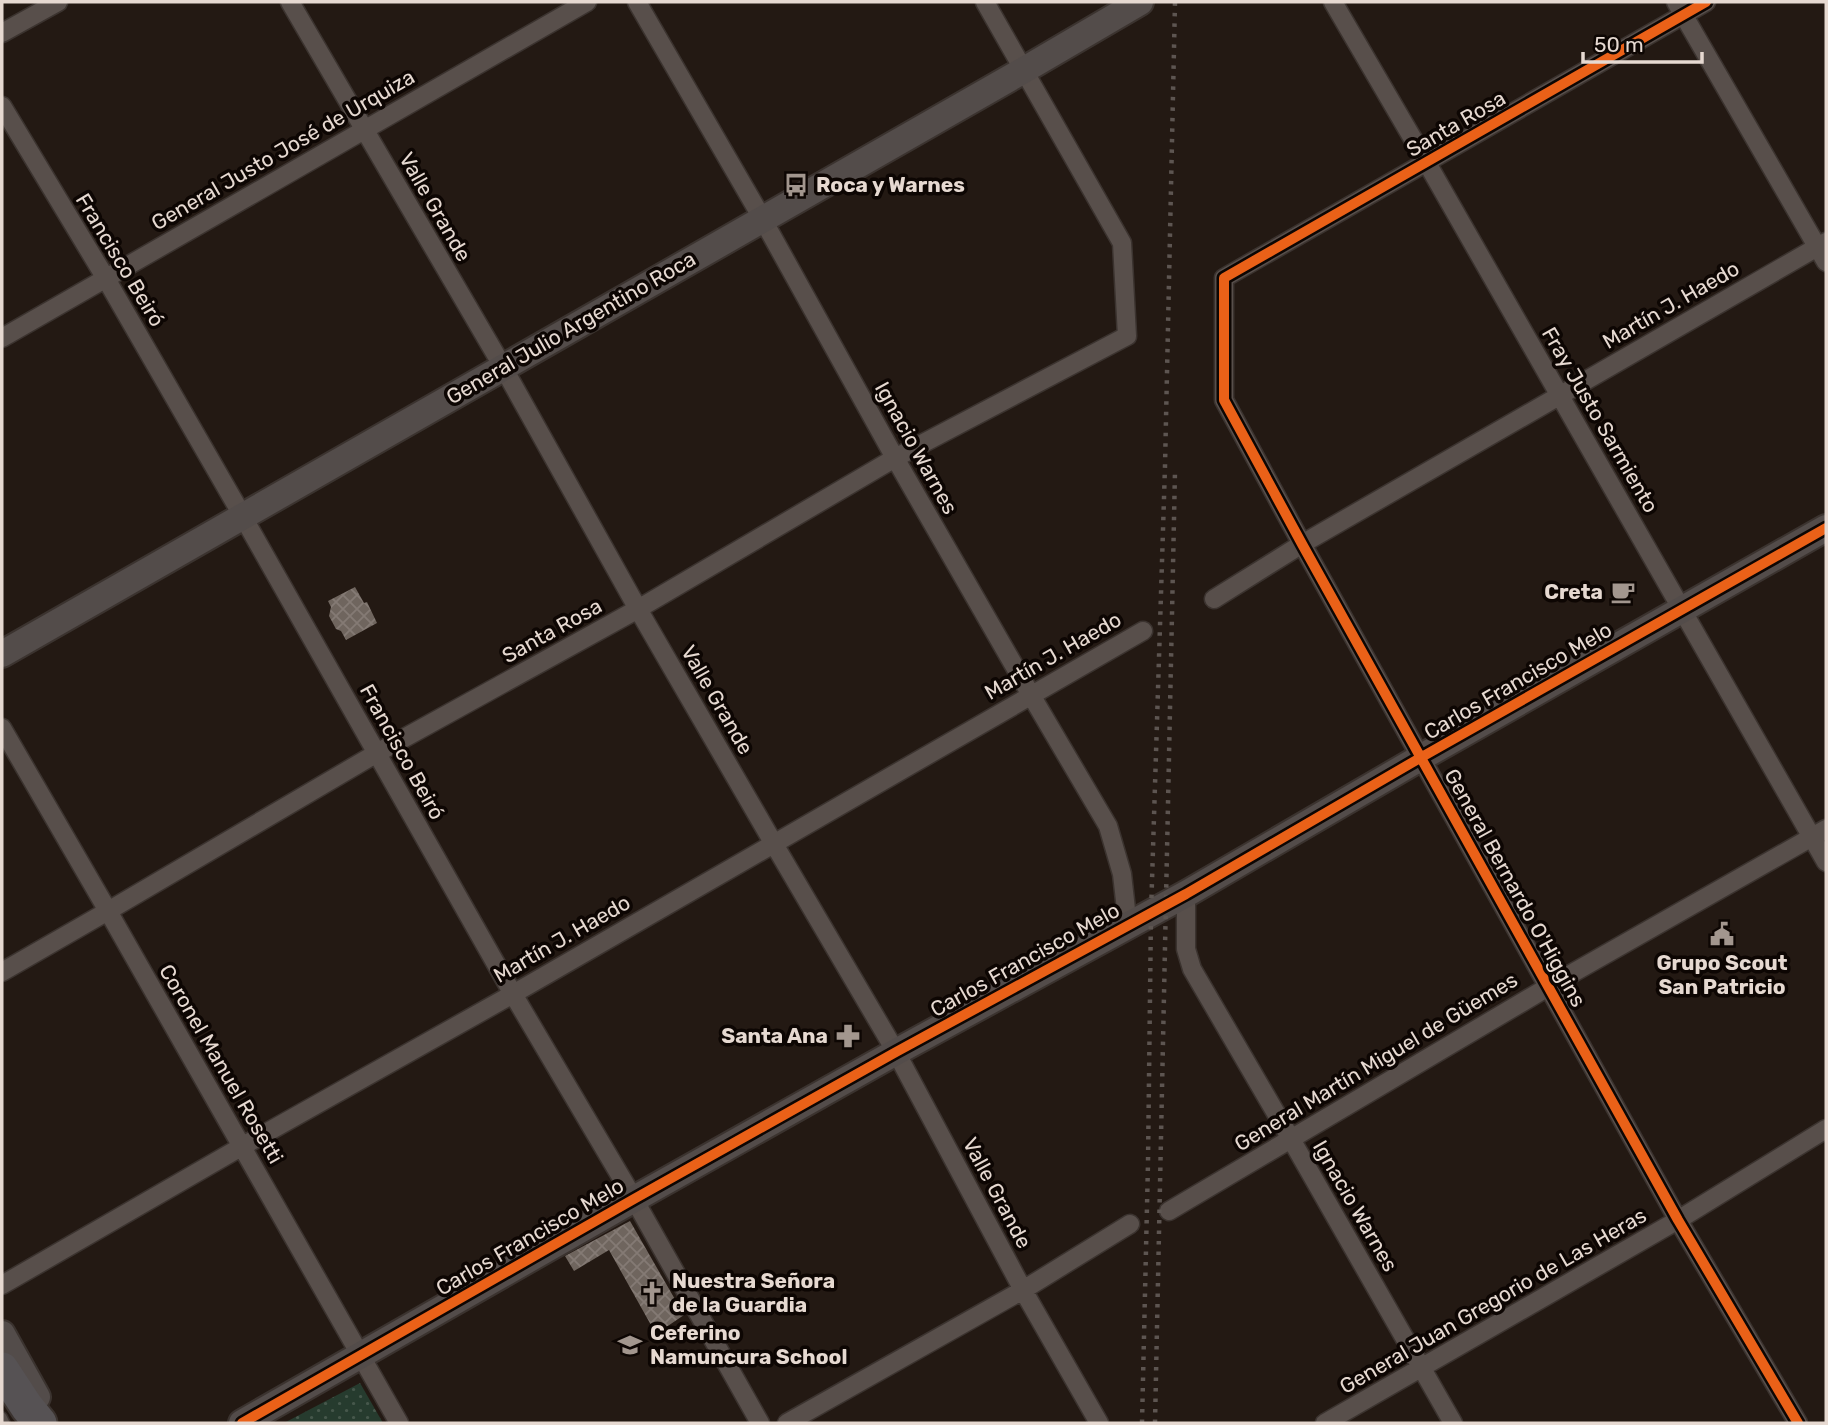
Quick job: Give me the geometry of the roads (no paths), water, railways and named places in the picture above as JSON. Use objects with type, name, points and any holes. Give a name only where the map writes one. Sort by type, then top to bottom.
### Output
[{"type":"highway","points":[[2,1369],[40,1423]]},
{"type":"street","points":[[2,33],[58,2]]},
{"type":"street","name":"Valle Grande","points":[[290,2],[896,1052],[1023,1290],[1099,1423]]},
{"type":"street","name":"General Justo José de Urquiza","points":[[2,338],[587,2]]},
{"type":"street","name":"Ignacio Warnes","points":[[637,2],[762,218],[895,458],[1108,826],[1122,874],[1128,927]]},
{"type":"street","points":[[985,2],[1024,71]]},
{"type":"street","name":"General Julio Argentino Roca","points":[[2,654],[762,218],[1024,71],[1140,2]]},
{"type":"street","name":"Fray Justo Sarmiento","points":[[1333,2],[1683,610],[1820,833],[1826,862]]},
{"type":"street","name":"Santa Rosa","points":[[1224,278],[1427,163],[1680,8],[1706,2]]},
{"type":"street","points":[[1680,8],[1823,250]]},
{"type":"street","name":"Santa Rosa","points":[[2,972],[377,753],[638,609],[895,458],[1126,336],[1122,243],[1024,71]]},
{"type":"street","name":"Francisco Beiró","points":[[2,106],[106,278],[760,1423]]},
{"type":"street","name":"Martín J. Haedo","points":[[1214,599],[1301,544],[1560,395],[1823,250]]},
{"type":"street","name":"General Bernardo O'Higgins","points":[[1224,278],[1224,400],[1301,544],[1678,1220],[1798,1423]]},
{"type":"street","name":"Carlos Francisco Melo","points":[[242,1423],[896,1052],[1128,927],[1826,528]]},
{"type":"street","name":"Martín J. Haedo","points":[[2,1285],[1143,631]]},
{"type":"street","name":"Coronel Manuel Rosetti","points":[[2,728],[399,1423]]},
{"type":"street","name":"General Martín Miguel de Güemes","points":[[1169,1212],[1548,987],[1820,833]]},
{"type":"street","name":"Ignacio Warnes","points":[[1186,894],[1186,949],[1192,969],[1453,1423]]},
{"type":"street","name":"General Juan Gregorio de Las Heras","points":[[1325,1423],[1678,1220],[1826,1129]]},
{"type":"street","points":[[787,1423],[1023,1290],[1130,1224]]},
{"type":"street","points":[[2,1334],[52,1423]]},
{"type":"lane","points":[[2,1417],[5,1423]]},
{"type":"railway","points":[[1142,1423],[1151,913],[1165,466],[1175,2]]},
{"type":"railway","points":[[1155,1423],[1175,471]]},
{"type":"place","name":"Roca y Warnes","points":[[796,185]]},
{"type":"place","name":"Creta","points":[[1623,592]]},
{"type":"place","name":"Grupo Scout San Patricio","points":[[1722,934]]},
{"type":"place","name":"Santa Ana","points":[[848,1036]]},
{"type":"place","name":"Nuestra Señora de la Guardia","points":[[652,1293]]},
{"type":"place","name":"Ceferino Namuncura School","points":[[630,1345]]}]
